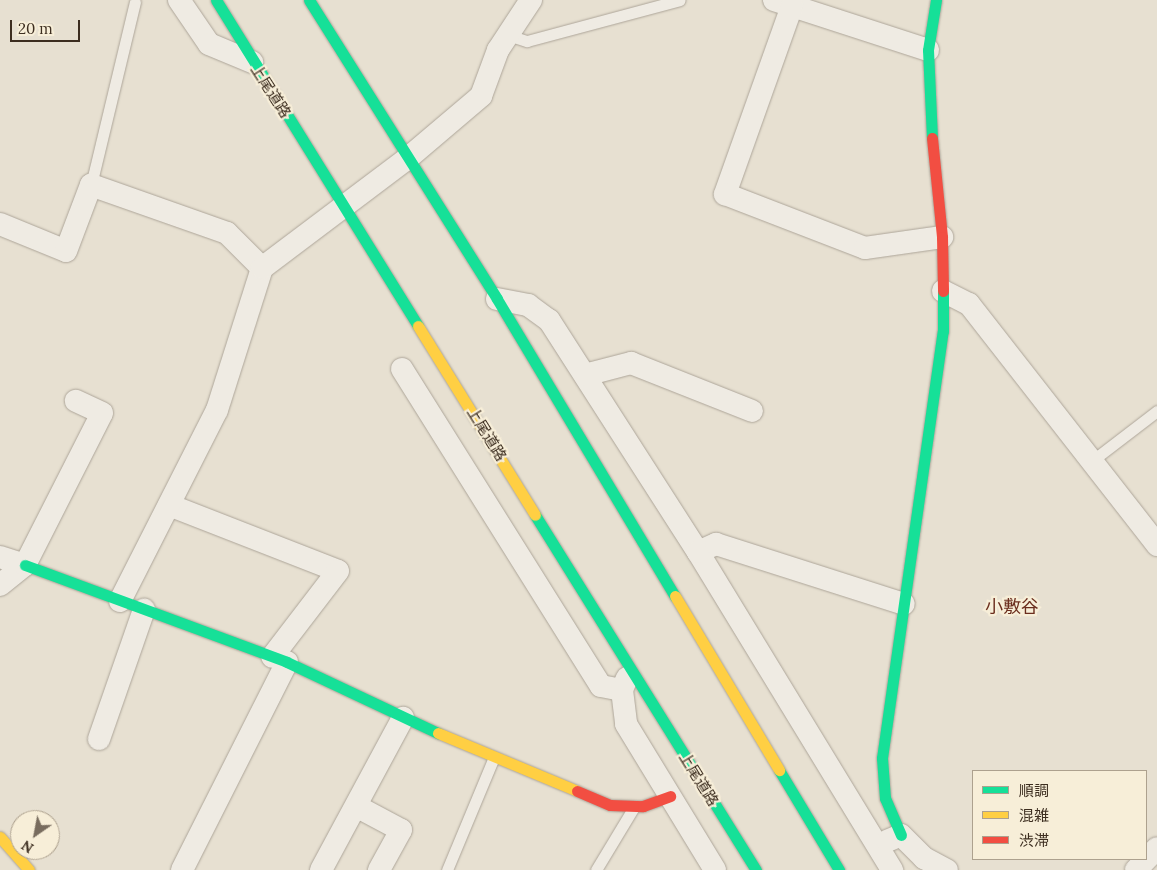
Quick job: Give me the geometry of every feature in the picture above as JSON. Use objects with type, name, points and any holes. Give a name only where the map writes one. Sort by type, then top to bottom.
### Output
[{"type":"main road","name":"上尾道路","points":[[216,0],[252,62],[344,203],[756,870]]},
{"type":"main road","points":[[309,0],[497,299],[839,870]]},
{"type":"main road","points":[[901,834],[885,798],[882,758],[943,331],[942,237],[934,173],[928,50],[936,0]]},
{"type":"main road","points":[[25,565],[279,660],[403,718],[610,805],[634,806],[670,796]]},
{"type":"main road","points":[[0,837],[29,870]]},
{"type":"street","points":[[179,0],[208,44],[252,62]]},
{"type":"street","points":[[120,601],[217,410],[262,268],[344,203],[408,158],[481,96],[498,50],[531,0]]},
{"type":"street","points":[[928,50],[783,3],[724,194],[865,248],[942,237]]},
{"type":"street","points":[[0,224],[66,251],[91,185],[227,233],[262,268]]},
{"type":"street","points":[[943,291],[969,304],[1157,544]]},
{"type":"street","points":[[497,299],[528,305],[549,320],[698,552],[892,870]]},
{"type":"street","points":[[585,375],[631,363],[752,411]]},
{"type":"street","points":[[402,369],[601,686],[622,690]]},
{"type":"street","points":[[0,585],[25,565],[102,413],[76,401]]},
{"type":"street","points":[[169,505],[338,570],[279,660],[182,870]]},
{"type":"street","points":[[698,552],[716,544],[904,604]]},
{"type":"street","points":[[0,557],[25,565]]},
{"type":"street","points":[[99,739],[144,610]]},
{"type":"street","points":[[632,669],[622,690],[626,724],[715,870]]},
{"type":"street","points":[[321,870],[403,718]]},
{"type":"street","points":[[356,806],[401,830],[380,870]]},
{"type":"street","points":[[877,845],[901,834],[924,858],[947,870]]},
{"type":"street","points":[[1147,858],[1157,848]]},
{"type":"street","points":[[1136,870],[1146,860]]},
{"type":"lane","points":[[508,35],[527,41],[680,0]]},
{"type":"lane","points":[[91,185],[135,2]]},
{"type":"lane","points":[[1093,460],[1157,411]]},
{"type":"lane","points":[[448,870],[494,757]]},
{"type":"lane","points":[[596,870],[634,806]]},
{"type":"traffic: fast","points":[[216,0],[418,326]]},
{"type":"traffic: fast","points":[[309,0],[497,299],[675,596]]},
{"type":"traffic: fast","points":[[932,138],[928,50],[936,0]]},
{"type":"traffic: fast","points":[[901,835],[885,798],[882,758],[943,331],[943,291]]},
{"type":"traffic: fast","points":[[535,515],[756,870]]},
{"type":"traffic: fast","points":[[25,565],[287,662],[438,733]]},
{"type":"traffic: fast","points":[[779,770],[839,870]]},
{"type":"traffic: slow","points":[[418,326],[535,515]]},
{"type":"traffic: slow","points":[[675,596],[779,770]]},
{"type":"traffic: slow","points":[[438,733],[577,791]]},
{"type":"traffic: slow","points":[[0,837],[29,870]]},
{"type":"traffic: jam","points":[[932,138],[942,237],[943,291]]},
{"type":"traffic: jam","points":[[577,791],[610,805],[643,806],[670,796]]},
{"type":"district","name":"小敷谷","points":[[1012,607]]}]
